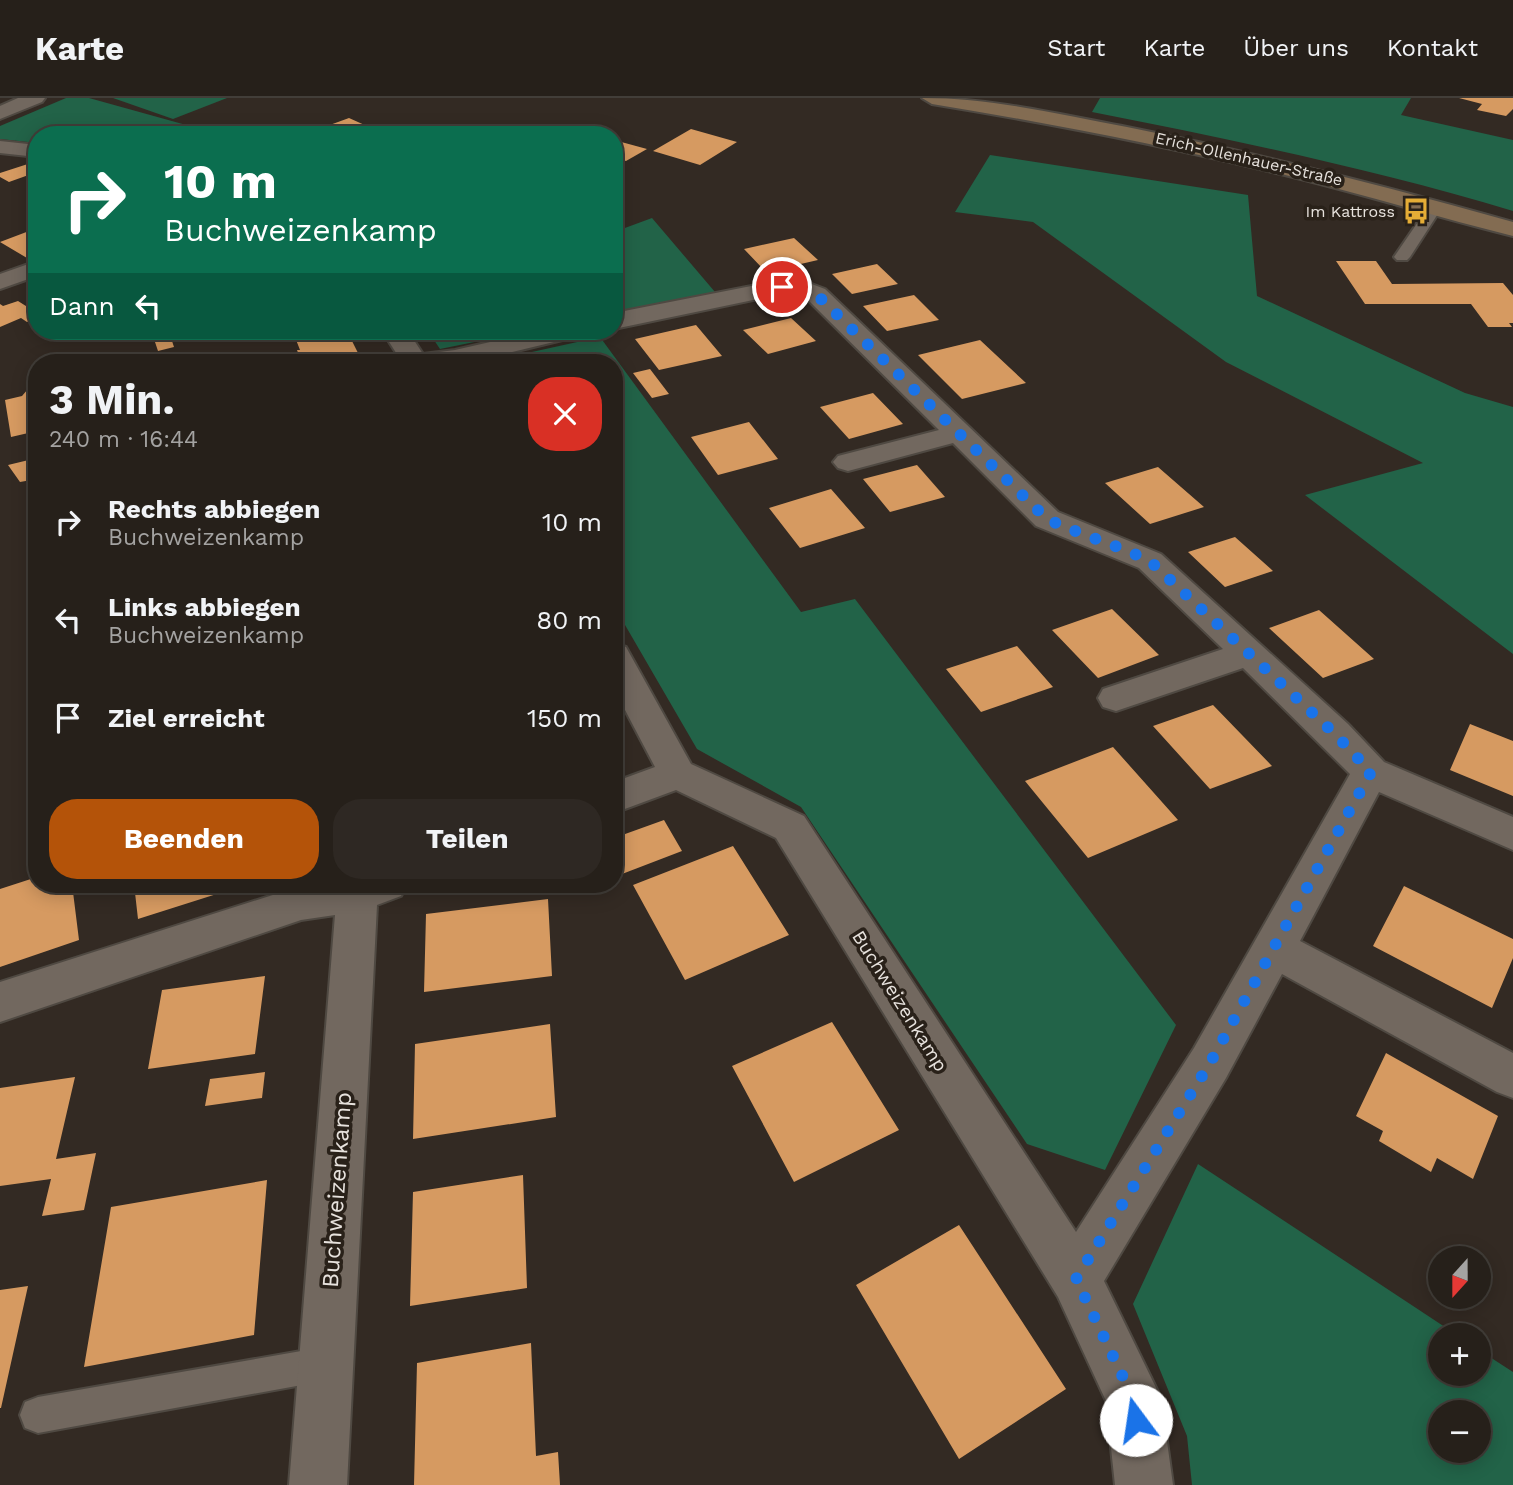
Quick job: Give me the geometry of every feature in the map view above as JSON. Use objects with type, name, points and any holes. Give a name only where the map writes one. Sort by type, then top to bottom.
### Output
[{"type":"street","points":[[0,113],[35,98]]},
{"type":"street","name":"Erich-Ollenhauer-Straße","points":[[932,98],[983,102],[1221,152],[1436,206],[1513,229]]},
{"type":"street","points":[[0,146],[28,150]]},
{"type":"street","points":[[0,282],[28,271]]},
{"type":"street","points":[[623,319],[782,287],[802,287],[816,294],[1047,519],[1079,535],[1124,548],[1150,561],[1250,653],[1371,772],[1513,834]]},
{"type":"street","points":[[472,354],[532,340]]},
{"type":"street","points":[[848,462],[959,433]]},
{"type":"street","points":[[1116,698],[1250,653]]},
{"type":"street","points":[[623,672],[678,774],[623,795]]},
{"type":"street","points":[[1076,1279],[1210,1063],[1371,772]]},
{"type":"street","name":"Buchweizenkamp","points":[[678,774],[790,827],[1076,1279],[1133,1398],[1144,1485]]},
{"type":"street","name":"Buchweizenkamp","points":[[0,1002],[301,903],[352,893]]},
{"type":"street","name":"Buchweizenkamp","points":[[317,1485],[324,1364],[372,893]]},
{"type":"street","points":[[1272,947],[1513,1077]]},
{"type":"lane","points":[[1402,257],[1436,206]]},
{"type":"lane","points":[[37,1415],[324,1364]]},
{"type":"green space","points":[[66,98],[89,98],[190,126],[28,126],[28,142],[0,139],[0,126]]},
{"type":"green space","points":[[113,98],[227,98],[173,119]]},
{"type":"green space","points":[[1100,98],[1411,98],[1401,115],[1513,140],[1513,211],[1356,169],[1092,112]]},
{"type":"green space","points":[[990,155],[1248,195],[1257,296],[1465,393],[1513,407],[1513,654],[1305,495],[1423,463],[1226,362],[1033,222],[955,212]]},
{"type":"green space","points":[[652,218],[715,292],[623,311],[623,229]]},
{"type":"green space","points":[[434,340],[484,340],[440,349]]},
{"type":"green space","points":[[586,340],[602,340],[612,354],[523,354]]},
{"type":"green space","points":[[623,368],[801,612],[855,599],[1176,1025],[1105,1170],[1027,1144],[801,807],[697,749],[623,622]]},
{"type":"green space","points":[[1198,1164],[1439,1323],[1428,1323],[1428,1386],[1491,1386],[1491,1358],[1513,1372],[1513,1485],[1192,1485],[1187,1436],[1133,1304]]},
{"type":"building","points":[[1459,98],[1513,98],[1513,109],[1506,116],[1477,110],[1482,104]]},
{"type":"building","points":[[349,118],[367,126],[327,126]]},
{"type":"building","points":[[691,129],[737,142],[700,165],[653,151]]},
{"type":"building","points":[[623,142],[647,149],[623,160]]},
{"type":"building","points":[[28,164],[28,175],[9,182],[0,177],[0,173]]},
{"type":"building","points":[[28,231],[28,258],[27,258],[0,242]]},
{"type":"building","points":[[794,238],[818,260],[766,272],[744,249]]},
{"type":"building","points":[[1336,261],[1376,261],[1392,284],[1503,283],[1513,295],[1513,323],[1509,323],[1512,327],[1488,327],[1471,304],[1365,304]]},
{"type":"building","points":[[877,264],[898,284],[852,294],[832,274]]},
{"type":"building","points":[[914,295],[939,320],[887,331],[863,306]]},
{"type":"building","points":[[18,301],[28,307],[28,322],[21,318],[0,327],[0,304],[3,306]]},
{"type":"building","points":[[791,318],[816,341],[768,354],[743,330]]},
{"type":"building","points":[[696,325],[722,356],[659,370],[635,339]]},
{"type":"building","points":[[154,340],[172,340],[174,347],[158,351]]},
{"type":"building","points":[[296,340],[352,340],[358,354],[298,354],[297,350],[300,350]]},
{"type":"building","points":[[980,340],[1026,383],[962,399],[918,355]]},
{"type":"building","points":[[650,369],[669,394],[652,398],[633,373]]},
{"type":"building","points":[[28,389],[28,433],[11,437],[5,400],[22,396]]},
{"type":"building","points":[[873,393],[903,424],[849,439],[820,407]]},
{"type":"building","points":[[749,422],[778,459],[718,475],[691,437]]},
{"type":"building","points":[[28,460],[28,481],[20,482],[8,465]]},
{"type":"building","points":[[917,465],[945,497],[890,512],[863,479]]},
{"type":"building","points":[[1158,467],[1204,507],[1150,524],[1105,483]]},
{"type":"building","points":[[831,489],[865,528],[800,548],[769,508]]},
{"type":"building","points":[[1235,537],[1273,571],[1225,587],[1188,552]]},
{"type":"building","points":[[1112,609],[1159,655],[1098,678],[1052,630]]},
{"type":"building","points":[[1319,610],[1374,659],[1323,678],[1269,628]]},
{"type":"building","points":[[1017,646],[1053,687],[981,712],[946,669]]},
{"type":"building","points":[[1213,705],[1272,766],[1210,789],[1153,726]]},
{"type":"building","points":[[1470,724],[1513,741],[1513,796],[1450,770]]},
{"type":"building","points":[[1113,747],[1178,820],[1088,858],[1025,781]]},
{"type":"building","points":[[664,820],[682,851],[623,874],[623,835]]},
{"type":"building","points":[[733,846],[789,935],[685,980],[633,885]]},
{"type":"building","points":[[28,880],[28,893],[73,893],[79,940],[0,967],[0,889]]},
{"type":"building","points":[[1404,886],[1513,939],[1513,958],[1492,1008],[1373,946]]},
{"type":"building","points":[[135,893],[220,893],[138,919]]},
{"type":"building","points":[[548,899],[552,976],[424,992],[426,914]]},
{"type":"building","points":[[265,976],[255,1054],[148,1069],[162,990]]},
{"type":"building","points":[[832,1022],[899,1130],[794,1182],[732,1066]]},
{"type":"building","points":[[550,1024],[556,1117],[413,1139],[415,1044]]},
{"type":"building","points":[[1386,1053],[1498,1116],[1473,1179],[1437,1158],[1431,1172],[1379,1141],[1383,1131],[1356,1116]]},
{"type":"building","points":[[265,1072],[262,1098],[205,1106],[210,1079]]},
{"type":"building","points":[[75,1077],[56,1159],[96,1153],[84,1210],[42,1216],[51,1179],[0,1186],[0,1088]]},
{"type":"building","points":[[523,1175],[527,1288],[410,1306],[413,1192]]},
{"type":"building","points":[[267,1180],[254,1335],[84,1367],[111,1207]]},
{"type":"building","points":[[959,1225],[1066,1389],[959,1459],[856,1285]]},
{"type":"building","points":[[28,1286],[1,1408],[0,1408],[0,1290]]},
{"type":"building","points":[[531,1343],[536,1456],[558,1452],[560,1485],[414,1485],[417,1363]]},
{"type":"place","name":"Im Kattross","points":[[1416,211]]},
{"type":"route","points":[[782,287],[802,287],[816,294],[1047,519],[1079,535],[1124,548],[1150,561],[1335,734],[1371,772],[1210,1063],[1076,1279],[1133,1398],[1136,1420]]}]
